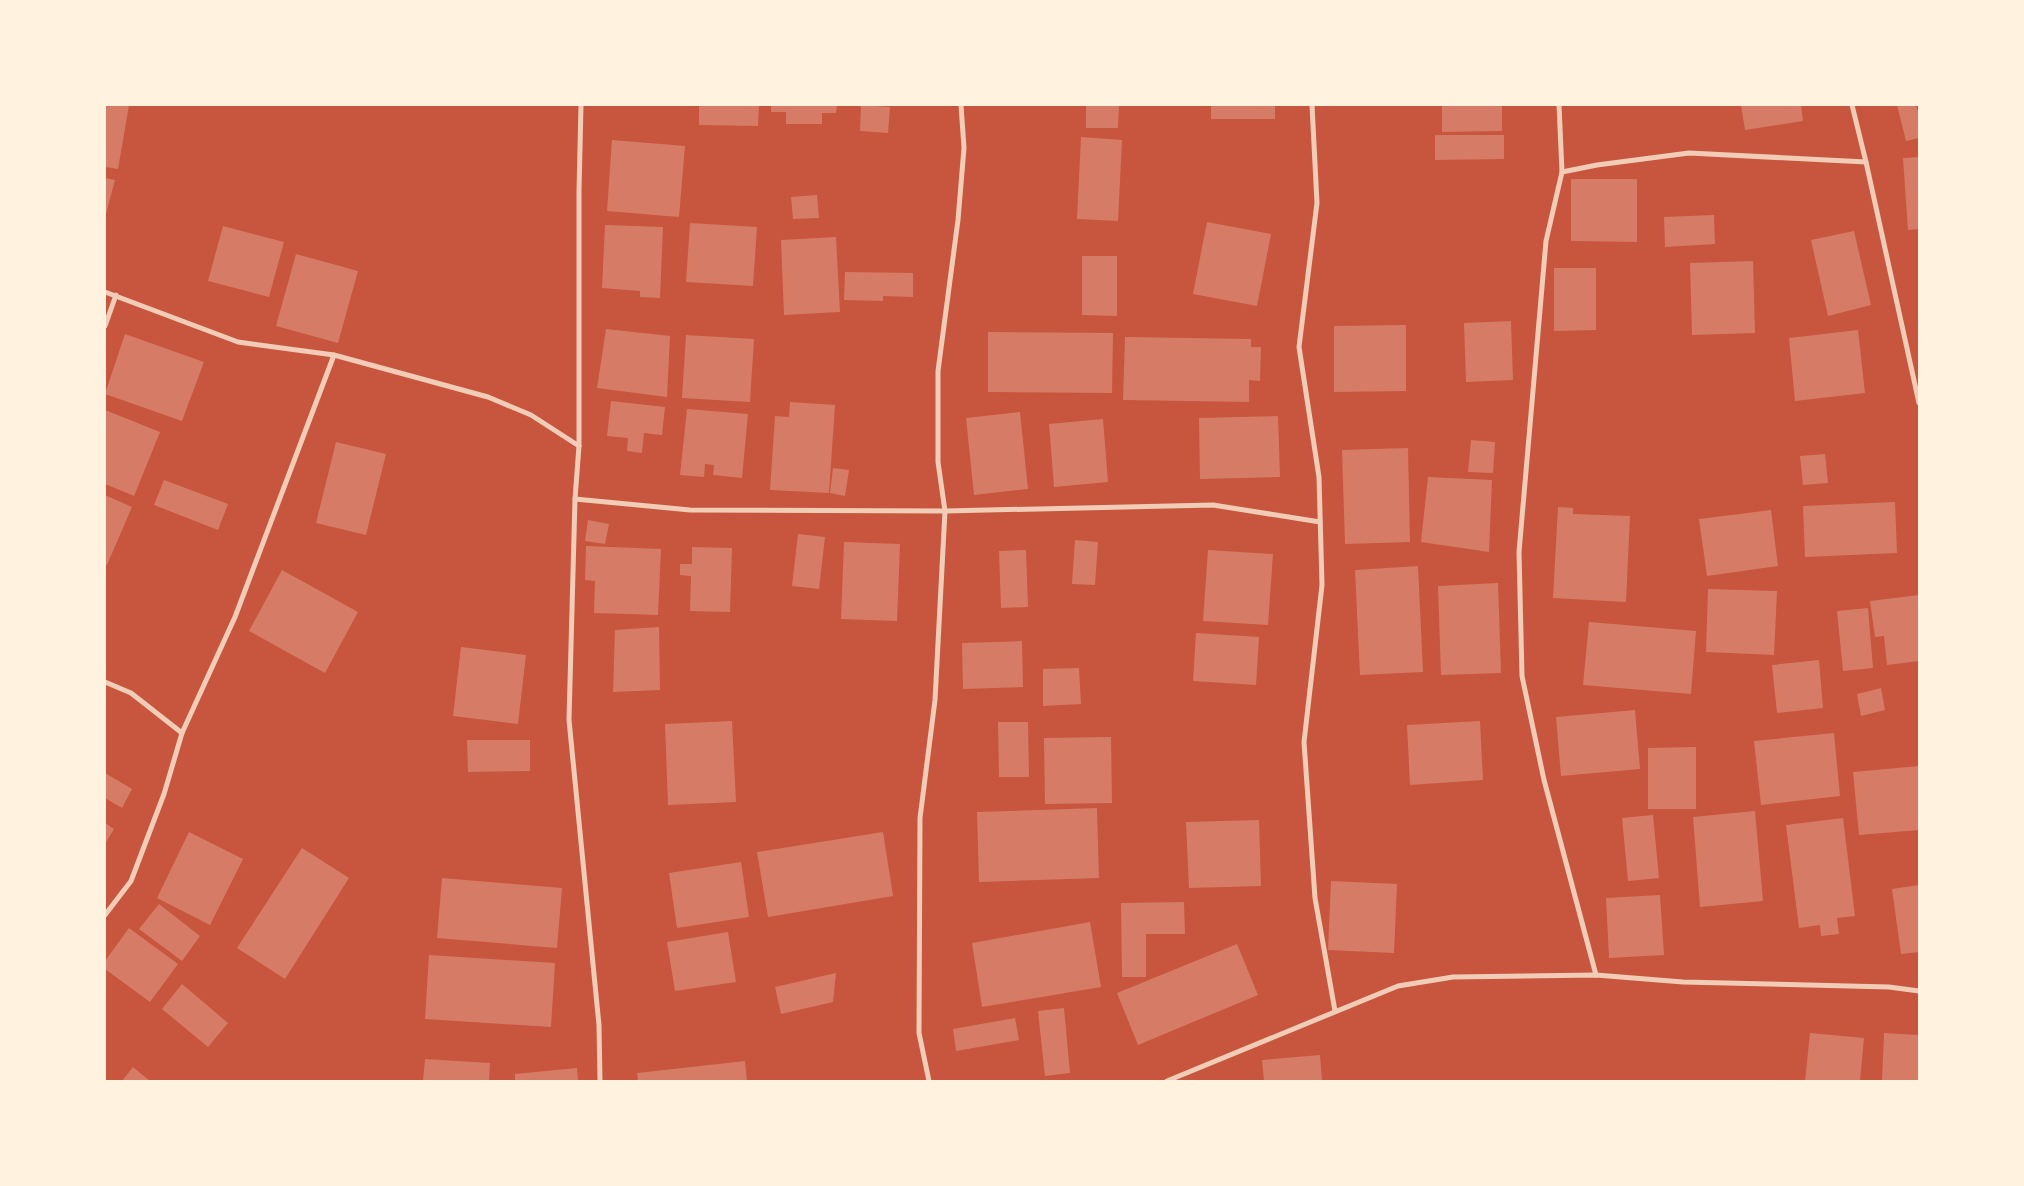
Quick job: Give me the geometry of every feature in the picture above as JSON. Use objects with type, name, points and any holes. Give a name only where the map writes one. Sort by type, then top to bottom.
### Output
[{"type":"street","points":[[581,105],[579,446],[575,499],[569,720],[599,1025],[600,1081]]},
{"type":"street","points":[[929,1081],[919,1034],[920,818],[935,700],[945,511],[938,462],[938,371],[958,220],[964,148],[961,105]]},
{"type":"street","points":[[1312,105],[1317,202],[1299,347],[1319,477],[1322,585],[1304,742],[1315,898],[1335,1011]]},
{"type":"street","points":[[1558,105],[1562,172],[1546,240],[1519,552],[1522,676],[1544,780],[1596,975]]},
{"type":"street","points":[[1852,105],[1919,403]]},
{"type":"street","points":[[1562,172],[1597,165],[1689,153],[1866,162]]},
{"type":"street","points":[[105,292],[238,342],[334,355],[488,397],[531,415],[579,446]]},
{"type":"street","points":[[105,326],[116,295]]},
{"type":"street","points":[[105,915],[130,881],[164,794],[182,734],[235,616],[334,355]]},
{"type":"street","points":[[575,499],[690,510],[945,511],[1213,505],[1320,522]]},
{"type":"street","points":[[105,682],[131,693],[182,734]]},
{"type":"street","points":[[1167,1081],[1398,986],[1453,977],[1596,975],[1683,982],[1889,986],[1919,991]]},
{"type":"building","points":[[105,105],[129,105],[118,169],[105,167]]},
{"type":"building","points":[[699,105],[759,105],[758,126],[699,125]]},
{"type":"building","points":[[771,105],[837,105],[836,113],[822,113],[822,124],[786,124],[786,112],[771,112]]},
{"type":"building","points":[[861,105],[890,107],[888,133],[860,131]]},
{"type":"building","points":[[1086,105],[1119,105],[1118,128],[1086,128]]},
{"type":"building","points":[[1211,105],[1275,105],[1275,119],[1211,119]]},
{"type":"building","points":[[1442,105],[1502,105],[1502,131],[1442,132]]},
{"type":"building","points":[[1741,105],[1801,105],[1803,121],[1745,130]]},
{"type":"building","points":[[1897,105],[1916,105],[1919,115],[1919,138],[1906,141]]},
{"type":"building","points":[[1435,135],[1504,135],[1504,159],[1435,160]]},
{"type":"building","points":[[1081,137],[1122,140],[1118,221],[1077,219]]},
{"type":"building","points":[[612,140],[685,146],[679,217],[607,211]]},
{"type":"building","points":[[1919,157],[1919,229],[1908,230],[1903,158]]},
{"type":"building","points":[[105,178],[115,180],[106,214],[105,214]]},
{"type":"building","points":[[1571,179],[1637,179],[1637,242],[1571,241]]},
{"type":"building","points":[[817,195],[819,218],[793,219],[791,197]]},
{"type":"building","points":[[1714,215],[1715,244],[1665,247],[1664,217]]},
{"type":"building","points":[[1207,222],[1271,234],[1257,306],[1193,294]]},
{"type":"building","points":[[690,223],[757,227],[753,286],[686,282]]},
{"type":"building","points":[[605,225],[663,227],[660,298],[640,297],[640,291],[602,288]]},
{"type":"building","points":[[223,226],[284,242],[269,297],[208,281]]},
{"type":"building","points":[[1854,231],[1871,305],[1828,316],[1811,240]]},
{"type":"building","points":[[836,237],[840,312],[784,315],[781,240]]},
{"type":"building","points":[[296,254],[358,271],[338,343],[276,326]]},
{"type":"building","points":[[1082,256],[1117,256],[1117,316],[1082,315]]},
{"type":"building","points":[[1753,261],[1755,333],[1692,335],[1690,263]]},
{"type":"building","points":[[1554,268],[1596,268],[1596,330],[1554,331]]},
{"type":"building","points":[[845,272],[913,273],[913,297],[883,296],[883,301],[844,300]]},
{"type":"building","points":[[1511,321],[1513,380],[1466,382],[1464,323]]},
{"type":"building","points":[[1406,325],[1406,391],[1334,392],[1334,326]]},
{"type":"building","points":[[606,329],[670,336],[667,397],[597,388]]},
{"type":"building","points":[[1858,330],[1865,393],[1795,401],[1789,338]]},
{"type":"building","points":[[988,332],[1113,333],[1112,393],[988,392]]},
{"type":"building","points":[[125,334],[204,362],[182,421],[105,394]]},
{"type":"building","points":[[686,335],[754,339],[750,402],[682,398]]},
{"type":"building","points":[[1125,337],[1251,339],[1251,347],[1261,347],[1260,381],[1249,380],[1249,402],[1123,400]]},
{"type":"building","points":[[611,401],[665,407],[662,435],[644,433],[642,453],[627,451],[628,438],[607,436]]},
{"type":"building","points":[[790,402],[835,405],[829,493],[770,490],[775,416],[789,417]]},
{"type":"building","points":[[687,409],[748,414],[742,478],[713,475],[714,465],[705,464],[704,477],[680,475]]},
{"type":"building","points":[[105,410],[160,432],[134,496],[105,484]]},
{"type":"building","points":[[1020,412],[1028,489],[974,495],[966,418]]},
{"type":"building","points":[[1278,416],[1280,477],[1200,479],[1199,418]]},
{"type":"building","points":[[1103,419],[1108,482],[1054,487],[1049,424]]},
{"type":"building","points":[[1471,440],[1495,442],[1493,473],[1468,472]]},
{"type":"building","points":[[336,442],[386,454],[366,535],[316,523]]},
{"type":"building","points":[[1408,448],[1410,542],[1345,544],[1342,450]]},
{"type":"building","points":[[1825,454],[1828,483],[1803,485],[1800,456]]},
{"type":"building","points":[[833,468],[849,470],[845,496],[830,493]]},
{"type":"building","points":[[1428,477],[1492,480],[1489,552],[1421,542]]},
{"type":"building","points":[[164,480],[228,504],[218,530],[154,505]]},
{"type":"building","points":[[105,495],[132,507],[107,565],[105,564]]},
{"type":"building","points":[[1895,502],[1897,553],[1805,557],[1803,506]]},
{"type":"building","points":[[1558,507],[1573,508],[1573,514],[1630,516],[1626,602],[1553,598]]},
{"type":"building","points":[[1771,510],[1778,566],[1707,576],[1699,519]]},
{"type":"building","points":[[588,520],[609,524],[605,544],[585,541]]},
{"type":"building","points":[[798,534],[825,537],[819,589],[792,586]]},
{"type":"building","points":[[1075,540],[1098,542],[1095,585],[1072,584]]},
{"type":"building","points":[[844,542],[900,544],[897,621],[841,619]]},
{"type":"building","points":[[586,546],[661,549],[658,615],[594,613],[595,581],[585,580]]},
{"type":"building","points":[[692,547],[732,548],[730,612],[690,611],[691,576],[680,575],[680,564],[692,564]]},
{"type":"building","points":[[1026,550],[1028,607],[1001,608],[999,551]]},
{"type":"building","points":[[1208,550],[1273,554],[1268,625],[1203,621]]},
{"type":"building","points":[[1418,566],[1423,672],[1360,675],[1355,570]]},
{"type":"building","points":[[282,570],[358,612],[325,673],[249,631]]},
{"type":"building","points":[[1498,583],[1501,673],[1441,675],[1438,586]]},
{"type":"building","points":[[1708,589],[1777,591],[1774,655],[1706,652]]},
{"type":"building","points":[[1919,595],[1919,661],[1887,665],[1884,636],[1875,637],[1870,601]]},
{"type":"building","points":[[1868,608],[1873,668],[1843,671],[1837,611]]},
{"type":"building","points":[[1589,622],[1696,631],[1691,694],[1583,685]]},
{"type":"building","points":[[659,627],[660,690],[613,692],[615,630]]},
{"type":"building","points":[[1196,633],[1259,637],[1256,685],[1193,681]]},
{"type":"building","points":[[1022,641],[1023,687],[963,689],[962,643]]},
{"type":"building","points":[[461,647],[526,655],[518,724],[453,716]]},
{"type":"building","points":[[1819,660],[1823,708],[1777,713],[1772,665]]},
{"type":"building","points":[[1079,668],[1081,704],[1043,706],[1043,669]]},
{"type":"building","points":[[1881,688],[1885,710],[1861,716],[1857,694]]},
{"type":"building","points":[[1635,710],[1640,769],[1561,776],[1556,717]]},
{"type":"building","points":[[732,721],[736,802],[668,805],[665,724]]},
{"type":"building","points":[[1480,721],[1483,780],[1410,785],[1407,725]]},
{"type":"building","points":[[998,722],[1028,722],[1029,777],[999,777]]},
{"type":"building","points":[[1834,733],[1840,796],[1761,805],[1754,741]]},
{"type":"building","points":[[1111,737],[1112,803],[1045,804],[1044,738]]},
{"type":"building","points":[[467,740],[530,740],[530,771],[468,772]]},
{"type":"building","points":[[1696,747],[1696,809],[1648,809],[1648,748]]},
{"type":"building","points":[[1919,766],[1919,830],[1859,835],[1853,772]]},
{"type":"building","points":[[105,773],[132,789],[122,808],[105,798]]},
{"type":"building","points":[[1097,808],[1099,878],[979,882],[977,812]]},
{"type":"building","points":[[1755,811],[1763,901],[1700,907],[1693,817]]},
{"type":"building","points":[[1653,815],[1659,878],[1628,881],[1622,818]]},
{"type":"building","points":[[1843,818],[1855,916],[1837,918],[1839,934],[1821,936],[1820,925],[1799,928],[1786,825]]},
{"type":"building","points":[[1259,820],[1261,886],[1189,888],[1186,822]]},
{"type":"building","points":[[105,823],[114,829],[105,844]]},
{"type":"building","points":[[189,832],[243,859],[210,925],[157,898]]},
{"type":"building","points":[[883,832],[893,896],[768,917],[757,852]]},
{"type":"building","points":[[302,848],[349,878],[285,979],[237,948]]},
{"type":"building","points":[[741,862],[749,917],[677,928],[669,873]]},
{"type":"building","points":[[442,878],[562,888],[557,948],[437,938]]},
{"type":"building","points":[[1331,881],[1397,884],[1394,953],[1328,950]]},
{"type":"building","points":[[1919,885],[1919,952],[1901,954],[1892,889]]},
{"type":"building","points":[[1660,895],[1664,955],[1609,958],[1606,898]]},
{"type":"building","points":[[1184,902],[1185,934],[1146,934],[1146,977],[1122,977],[1121,903]]},
{"type":"building","points":[[159,904],[200,936],[182,961],[139,929]]},
{"type":"building","points":[[1090,922],[1101,987],[982,1007],[972,943]]},
{"type":"building","points":[[129,928],[178,964],[150,1002],[105,969],[105,961]]},
{"type":"building","points":[[728,932],[736,982],[675,991],[667,942]]},
{"type":"building","points":[[1237,944],[1258,995],[1138,1045],[1117,993]]},
{"type":"building","points":[[429,955],[555,963],[551,1027],[425,1019]]},
{"type":"building","points":[[836,973],[833,1002],[781,1014],[775,987]]},
{"type":"building","points":[[182,984],[228,1023],[208,1047],[162,1009]]},
{"type":"building","points":[[1064,1008],[1070,1073],[1045,1076],[1038,1011]]},
{"type":"building","points":[[1015,1018],[1019,1040],[956,1051],[953,1029]]},
{"type":"building","points":[[1810,1033],[1864,1038],[1860,1081],[1805,1081]]},
{"type":"building","points":[[1884,1033],[1919,1035],[1919,1081],[1882,1081]]},
{"type":"building","points":[[1320,1055],[1322,1081],[1264,1081],[1262,1060]]},
{"type":"building","points":[[425,1059],[490,1063],[489,1081],[423,1081]]},
{"type":"building","points":[[745,1061],[747,1081],[638,1081],[637,1073]]},
{"type":"building","points":[[133,1067],[150,1081],[122,1081]]},
{"type":"building","points":[[577,1068],[578,1081],[515,1081],[515,1074]]}]
